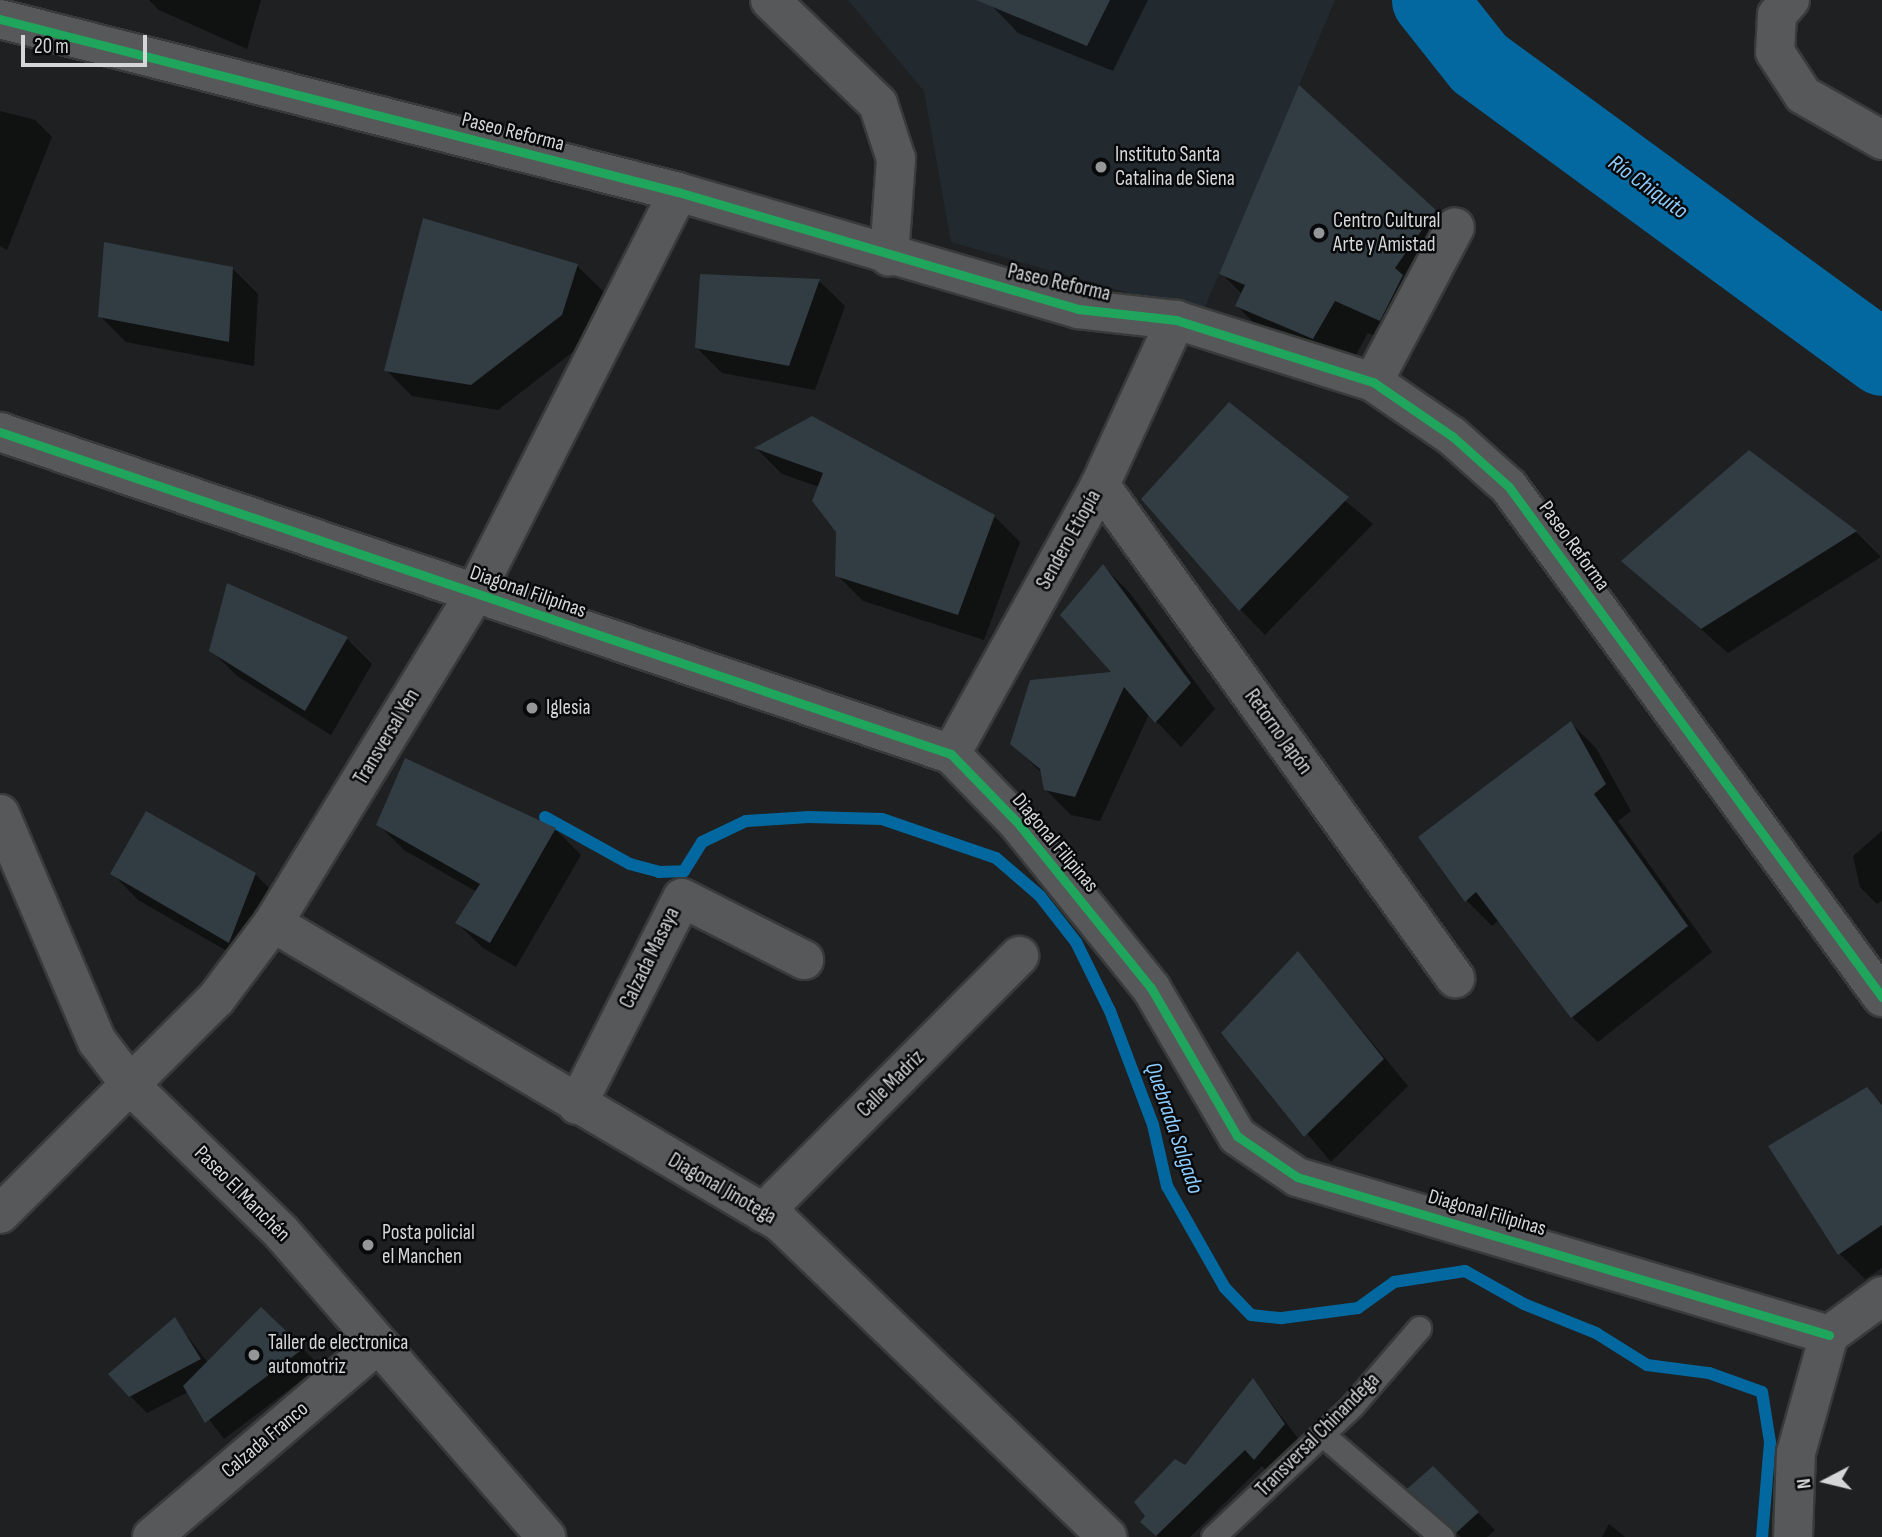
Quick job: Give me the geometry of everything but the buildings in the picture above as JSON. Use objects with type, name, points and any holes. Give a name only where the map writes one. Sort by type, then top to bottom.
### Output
[{"type":"street","points":[[770,0],[878,104],[896,159],[889,257]]},
{"type":"street","points":[[1790,0],[1777,15],[1775,52],[1803,95],[1882,140]]},
{"type":"street","name":"Paseo Reforma","points":[[0,19],[678,192],[889,257],[1078,309],[1176,320],[1373,382],[1452,436],[1509,487],[1882,997]]},
{"type":"street","name":"Transversal Yen","points":[[0,1214],[132,1087],[216,999],[273,923],[475,593],[678,192]]},
{"type":"street","points":[[1373,382],[1455,227]]},
{"type":"street","name":"Sendero Etiopía","points":[[951,754],[1100,485],[1176,320]]},
{"type":"street","name":"Diagonal Filipinas","points":[[0,432],[951,754],[1017,822],[1151,988],[1237,1136],[1297,1177],[1829,1335]]},
{"type":"street","name":"Retorno Japón","points":[[1100,485],[1455,978]]},
{"type":"street","name":"Paseo El Manchén","points":[[0,814],[97,1041],[132,1087],[282,1233],[545,1537]]},
{"type":"street","name":"Calzada Masaya","points":[[578,1105],[679,900],[685,898],[804,960]]},
{"type":"street","name":"Diagonal Jinotega","points":[[273,923],[781,1223],[1107,1537]]},
{"type":"street","name":"Calle Madriz","points":[[763,1213],[1019,956]]},
{"type":"street","points":[[1793,1537],[1796,1453],[1829,1335],[1882,1296]]},
{"type":"street","name":"Calzada Franco","points":[[152,1537],[378,1344]]},
{"type":"lane","name":"Transversal Chinandega","points":[[1213,1537],[1323,1435],[1419,1328]]},
{"type":"lane","points":[[1323,1435],[1442,1537]]},
{"type":"shaded area","name":"Instituto Santa Catalina de Siena","points":[[848,0],[1335,0],[1202,314],[951,242],[924,91]]},
{"type":"waterway","name":"Río Chiquito","points":[[1429,0],[1479,63],[1882,358]]},
{"type":"waterway","name":"Quebrada Salgado","points":[[545,817],[630,864],[659,872],[684,871],[702,842],[746,821],[809,817],[882,819],[996,858],[1040,896],[1076,942],[1110,1011],[1153,1125],[1167,1186],[1225,1288],[1251,1315],[1282,1318],[1358,1308],[1394,1282],[1465,1271],[1524,1304],[1596,1333],[1647,1365],[1709,1373],[1762,1392],[1770,1442],[1762,1537]]},
{"type":"cycle path","points":[[0,19],[678,192],[1078,309],[1176,320],[1373,382],[1452,436],[1509,487],[1882,997]]},
{"type":"cycle path","points":[[0,432],[951,754],[1017,822],[1151,988],[1237,1136],[1297,1177],[1829,1335]]},
{"type":"place","name":"Instituto Santa Catalina de Siena","points":[[1101,167]]},
{"type":"place","name":"Centro Cultural Arte y Amistad","points":[[1319,233]]},
{"type":"place","name":"Iglesia","points":[[532,708]]},
{"type":"place","name":"Posta policial el Manchen","points":[[368,1245]]},
{"type":"place","name":"Taller de electronica automotriz","points":[[254,1355]]}]
